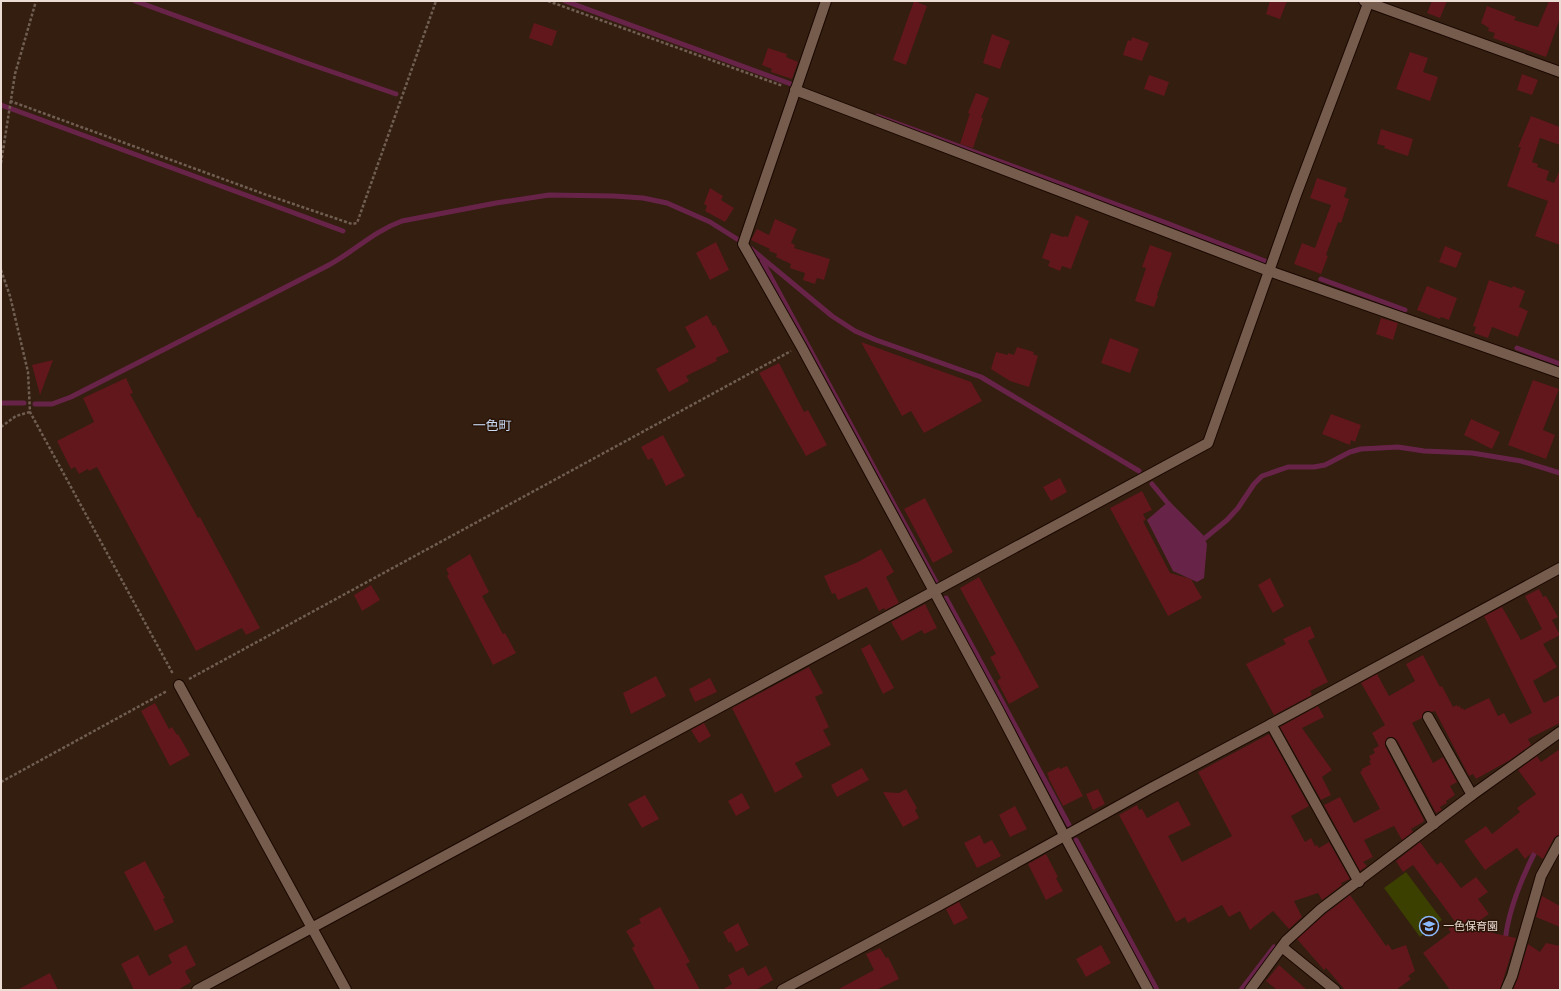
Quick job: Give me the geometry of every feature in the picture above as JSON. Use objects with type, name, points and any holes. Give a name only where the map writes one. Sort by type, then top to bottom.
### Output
[{"type":"street","points":[[826,1],[743,244],[934,591],[1148,990]]},
{"type":"street","points":[[197,990],[1208,443],[1296,195],[1367,2],[1560,72]]},
{"type":"street","points":[[795,90],[1269,270],[1560,373]]},
{"type":"street","points":[[782,990],[940,905],[1064,835],[1560,568]]},
{"type":"street","points":[[179,685],[346,990]]},
{"type":"street","points":[[1428,717],[1472,795]]},
{"type":"street","points":[[1271,724],[1359,882]]},
{"type":"street","points":[[1250,990],[1282,947],[1316,913],[1359,882],[1472,795],[1560,732]]},
{"type":"street","points":[[1391,743],[1434,824]]},
{"type":"street","points":[[1506,990],[1512,976],[1542,876],[1560,841]]},
{"type":"street","points":[[1282,947],[1335,990]]},
{"type":"path","points":[[1,163],[15,74],[36,1]]},
{"type":"path","points":[[10,101],[264,194],[352,224],[357,223],[436,1]]},
{"type":"path","points":[[548,1],[795,90]]},
{"type":"path","points":[[1,270],[10,296],[28,372],[30,412],[179,685]]},
{"type":"path","points":[[1,782],[800,346]]},
{"type":"path","points":[[1,428],[16,416],[30,412]]},
{"type":"shaded area","points":[[1169,501],[1203,535],[1207,544],[1204,578],[1197,582],[1173,571],[1147,520]]},
{"type":"shaded area","points":[[1406,872],[1442,920],[1420,937],[1384,888]]},
{"type":"building","points":[[914,1],[927,6],[906,65],[893,60]]},
{"type":"building","points":[[1270,1],[1287,1],[1280,19],[1266,14]]},
{"type":"building","points":[[1432,1],[1447,1],[1440,18],[1427,13]]},
{"type":"building","points":[[1549,1],[1560,1],[1560,18],[1546,57],[1493,38],[1495,33],[1488,31],[1489,28],[1481,23],[1487,6],[1516,17],[1514,20],[1538,27]]},
{"type":"building","points":[[534,23],[557,31],[552,46],[529,38]]},
{"type":"building","points":[[992,34],[1010,41],[1000,69],[983,63]]},
{"type":"building","points":[[1132,37],[1149,43],[1142,61],[1123,55],[1128,40],[1131,41]]},
{"type":"building","points":[[768,48],[787,54],[786,57],[798,62],[792,79],[771,72],[772,69],[762,65]]},
{"type":"building","points":[[1410,52],[1428,58],[1423,72],[1438,77],[1430,101],[1396,89]]},
{"type":"building","points":[[1522,74],[1538,80],[1532,95],[1517,90]]},
{"type":"building","points":[[1149,75],[1169,82],[1164,96],[1144,89]]},
{"type":"building","points":[[976,93],[989,98],[981,118],[983,118],[973,148],[960,144],[970,114],[968,113]]},
{"type":"building","points":[[1531,116],[1560,127],[1560,145],[1540,138],[1532,162],[1538,164],[1537,167],[1549,171],[1546,180],[1554,183],[1560,172],[1560,245],[1535,236],[1548,201],[1507,186],[1521,147],[1518,147]]},
{"type":"building","points":[[1381,129],[1413,139],[1408,156],[1384,148],[1385,146],[1377,144]]},
{"type":"building","points":[[1317,178],[1347,188],[1344,197],[1349,199],[1341,223],[1338,222],[1321,274],[1294,264],[1302,243],[1315,248],[1331,205],[1310,198]]},
{"type":"building","points":[[710,188],[723,196],[721,200],[734,208],[725,222],[705,211],[707,206],[704,204]]},
{"type":"building","points":[[1076,215],[1089,221],[1071,269],[1062,266],[1060,271],[1048,266],[1050,261],[1042,258],[1051,233],[1068,237]]},
{"type":"building","points":[[775,219],[797,229],[791,243],[795,245],[794,248],[830,259],[824,280],[817,278],[815,284],[803,280],[805,273],[790,268],[791,264],[776,257],[777,254],[769,251],[770,249],[751,240],[757,229],[769,235]]},
{"type":"building","points":[[716,242],[729,270],[710,280],[696,253]]},
{"type":"building","points":[[1150,245],[1172,253],[1154,307],[1135,301],[1146,268],[1142,267]]},
{"type":"building","points":[[1445,246],[1462,253],[1456,268],[1439,262]]},
{"type":"building","points":[[1489,280],[1512,288],[1513,286],[1525,291],[1519,307],[1528,311],[1518,337],[1492,327],[1488,338],[1474,333],[1476,327],[1473,326]]},
{"type":"building","points":[[1427,286],[1457,298],[1449,320],[1441,317],[1440,319],[1417,310]]},
{"type":"building","points":[[707,315],[713,326],[715,325],[729,352],[716,358],[717,361],[686,376],[689,381],[669,392],[656,369],[696,347],[685,327]]},
{"type":"building","points":[[1381,318],[1398,323],[1393,340],[1376,334]]},
{"type":"building","points":[[1110,338],[1139,349],[1130,373],[1101,363]]},
{"type":"building","points":[[861,342],[971,382],[982,401],[924,433],[911,411],[902,416]]},
{"type":"building","points":[[1017,347],[1034,352],[1033,354],[1038,356],[1029,387],[1010,381],[991,369],[996,352],[1014,355]]},
{"type":"building","points":[[53,360],[40,395],[32,365]]},
{"type":"building","points":[[779,363],[804,412],[808,410],[827,445],[806,456],[759,373]]},
{"type":"building","points":[[126,378],[133,393],[130,394],[198,518],[200,517],[260,628],[246,635],[242,628],[196,651],[97,467],[89,471],[88,469],[79,474],[75,467],[71,469],[57,441],[94,422],[83,398]]},
{"type":"building","points":[[1533,380],[1559,389],[1543,430],[1555,435],[1546,459],[1508,445]]},
{"type":"building","points":[[1331,414],[1361,425],[1355,442],[1351,440],[1350,445],[1322,434]]},
{"type":"building","points":[[1471,419],[1500,432],[1492,449],[1464,435]]},
{"type":"building","points":[[663,435],[685,476],[666,486],[652,458],[648,460],[641,447]]},
{"type":"building","points":[[1060,478],[1067,492],[1051,501],[1043,487]]},
{"type":"building","points":[[1142,491],[1152,510],[1143,514],[1146,520],[1143,521],[1170,573],[1191,579],[1202,598],[1168,616],[1110,508]]},
{"type":"building","points":[[925,498],[953,552],[933,563],[904,509]]},
{"type":"building","points":[[881,549],[894,572],[886,577],[899,603],[885,610],[884,608],[879,611],[867,587],[838,600],[835,593],[832,594],[824,576],[858,562]]},
{"type":"building","points":[[470,554],[489,592],[482,596],[503,634],[505,633],[516,653],[493,665],[447,576],[449,574],[446,569]]},
{"type":"building","points":[[979,577],[1039,687],[1009,704],[997,681],[1001,678],[990,657],[996,654],[960,588]]},
{"type":"building","points":[[1270,578],[1284,606],[1273,613],[1258,585]]},
{"type":"building","points":[[371,585],[380,600],[362,611],[354,595]]},
{"type":"building","points":[[1539,589],[1543,597],[1546,596],[1558,617],[1552,620],[1560,635],[1543,644],[1557,667],[1533,681],[1544,703],[1560,695],[1560,723],[1528,739],[1531,745],[1510,760],[1476,779],[1473,774],[1469,776],[1435,711],[1424,712],[1422,718],[1412,723],[1433,763],[1443,757],[1457,782],[1450,786],[1455,795],[1446,801],[1447,803],[1440,807],[1442,810],[1436,813],[1397,740],[1392,737],[1388,737],[1385,742],[1385,746],[1424,820],[1411,829],[1413,832],[1402,840],[1394,826],[1364,840],[1373,857],[1363,862],[1367,866],[1360,871],[1324,805],[1340,797],[1354,823],[1380,809],[1360,772],[1362,769],[1371,764],[1369,761],[1371,760],[1369,756],[1375,753],[1373,749],[1379,746],[1372,733],[1385,725],[1361,683],[1377,674],[1389,696],[1415,681],[1406,664],[1423,655],[1440,687],[1442,686],[1453,707],[1457,705],[1464,710],[1489,698],[1498,716],[1504,713],[1510,724],[1532,713],[1484,616],[1502,607],[1521,640],[1542,629],[1525,596]]},
{"type":"building","points":[[925,604],[937,628],[924,634],[922,630],[902,641],[891,622]]},
{"type":"building","points":[[1310,626],[1315,637],[1308,641],[1328,682],[1310,691],[1312,695],[1274,715],[1246,664],[1286,644],[1283,639]]},
{"type":"building","points":[[870,644],[894,688],[883,694],[861,649]]},
{"type":"building","points":[[809,667],[823,693],[815,697],[829,727],[823,730],[831,745],[795,763],[803,777],[775,793],[732,708]]},
{"type":"building","points":[[656,676],[666,696],[631,714],[623,693]]},
{"type":"building","points":[[710,678],[717,692],[695,702],[689,689]]},
{"type":"building","points":[[155,703],[169,729],[172,727],[177,735],[178,734],[190,755],[170,766],[141,711]]},
{"type":"building","points":[[1318,706],[1324,717],[1302,728],[1332,770],[1322,777],[1331,795],[1321,800],[1280,727]]},
{"type":"building","points":[[704,723],[711,736],[699,743],[691,730]]},
{"type":"building","points":[[1269,734],[1309,806],[1291,816],[1305,842],[1311,838],[1315,846],[1317,845],[1319,848],[1329,842],[1350,879],[1341,883],[1342,885],[1322,900],[1318,893],[1294,901],[1302,917],[1289,929],[1273,911],[1250,930],[1240,911],[1229,917],[1222,905],[1188,923],[1185,917],[1176,922],[1119,815],[1137,805],[1139,810],[1142,809],[1147,818],[1178,801],[1191,825],[1168,836],[1182,862],[1232,836],[1198,772]]},
{"type":"building","points":[[1560,749],[1560,835],[1554,838],[1543,859],[1533,852],[1525,859],[1517,848],[1485,870],[1464,841],[1486,826],[1492,834],[1520,812],[1517,808],[1536,794],[1518,770],[1537,756],[1541,762]]},
{"type":"building","points":[[1067,766],[1083,796],[1063,806],[1047,773],[1059,767],[1060,769]]},
{"type":"building","points":[[862,768],[869,780],[837,797],[831,785]]},
{"type":"building","points":[[906,789],[917,808],[915,810],[919,818],[903,827],[883,792],[899,793]]},
{"type":"building","points":[[1098,789],[1105,804],[1093,810],[1086,794]]},
{"type":"building","points":[[742,793],[750,808],[736,816],[728,801]]},
{"type":"building","points":[[645,795],[659,819],[642,828],[628,804]]},
{"type":"building","points":[[1015,806],[1027,829],[1010,837],[999,815]]},
{"type":"building","points":[[980,835],[984,844],[992,840],[1001,856],[977,868],[964,843]]},
{"type":"building","points":[[1420,842],[1437,865],[1441,862],[1461,888],[1476,877],[1488,892],[1478,899],[1489,914],[1482,919],[1493,933],[1516,938],[1500,990],[1450,990],[1423,953],[1451,932],[1448,929],[1456,923],[1413,865],[1403,872],[1396,861]]},
{"type":"building","points":[[1046,854],[1058,877],[1056,878],[1063,891],[1046,900],[1028,864]]},
{"type":"building","points":[[145,861],[165,898],[163,899],[174,922],[155,931],[124,872]]},
{"type":"building","points":[[1350,895],[1386,946],[1388,944],[1392,950],[1406,945],[1415,971],[1408,976],[1411,979],[1396,990],[1345,990],[1326,968],[1324,970],[1297,939],[1325,914]]},
{"type":"building","points":[[1542,896],[1560,906],[1560,927],[1536,917]]},
{"type":"building","points":[[959,902],[968,918],[954,925],[946,909]]},
{"type":"building","points":[[660,907],[690,962],[686,964],[700,990],[655,990],[632,948],[635,946],[626,931],[641,923],[639,919]]},
{"type":"building","points":[[738,923],[749,945],[736,952],[731,942],[729,943],[723,932]]},
{"type":"building","points":[[1546,943],[1560,946],[1560,990],[1513,990],[1528,944],[1540,952]]},
{"type":"building","points":[[186,945],[196,965],[185,971],[191,982],[178,990],[134,990],[121,964],[138,955],[149,976],[172,963],[168,955]]},
{"type":"building","points":[[1101,945],[1111,963],[1086,977],[1076,959]]},
{"type":"building","points":[[880,948],[886,958],[888,957],[899,979],[876,990],[837,990],[874,970],[866,954]]},
{"type":"building","points":[[1279,965],[1307,990],[1277,990],[1266,981]]},
{"type":"building","points":[[766,966],[773,980],[756,990],[722,990],[732,984],[728,975],[743,967],[748,976]]},
{"type":"building","points":[[50,973],[58,990],[17,990]]},
{"type":"waterway","points":[[135,1],[396,94]]},
{"type":"waterway","points":[[565,1],[791,84]]},
{"type":"waterway","points":[[1,105],[343,231]]},
{"type":"waterway","points":[[877,116],[1164,222],[1270,263]]},
{"type":"waterway","points":[[35,404],[52,404],[71,397],[327,266],[346,255],[372,236],[402,221],[496,203],[549,195],[614,196],[643,198],[667,203],[710,222],[737,239]]},
{"type":"waterway","points":[[750,248],[832,316],[855,331],[876,340],[981,377],[1139,471]]},
{"type":"waterway","points":[[762,261],[936,582]]},
{"type":"waterway","points":[[1321,279],[1405,310]]},
{"type":"waterway","points":[[1517,348],[1560,364]]},
{"type":"waterway","points":[[1,403],[24,403]]},
{"type":"waterway","points":[[1199,543],[1227,520],[1238,508],[1254,484],[1262,476],[1288,467],[1314,467],[1325,465],[1350,452],[1361,449],[1398,447],[1424,451],[1472,453],[1521,461],[1560,473]]},
{"type":"waterway","points":[[1152,484],[1171,507]]},
{"type":"waterway","points":[[946,598],[1069,825]]},
{"type":"waterway","points":[[1076,840],[1157,990]]},
{"type":"waterway","points":[[1505,942],[1509,918],[1516,894],[1537,848]]},
{"type":"waterway","points":[[1241,990],[1274,947]]},
{"type":"place","name":"一色保育園","points":[[1429,926]]},
{"type":"district","name":"一色町","points":[[492,425]]}]
